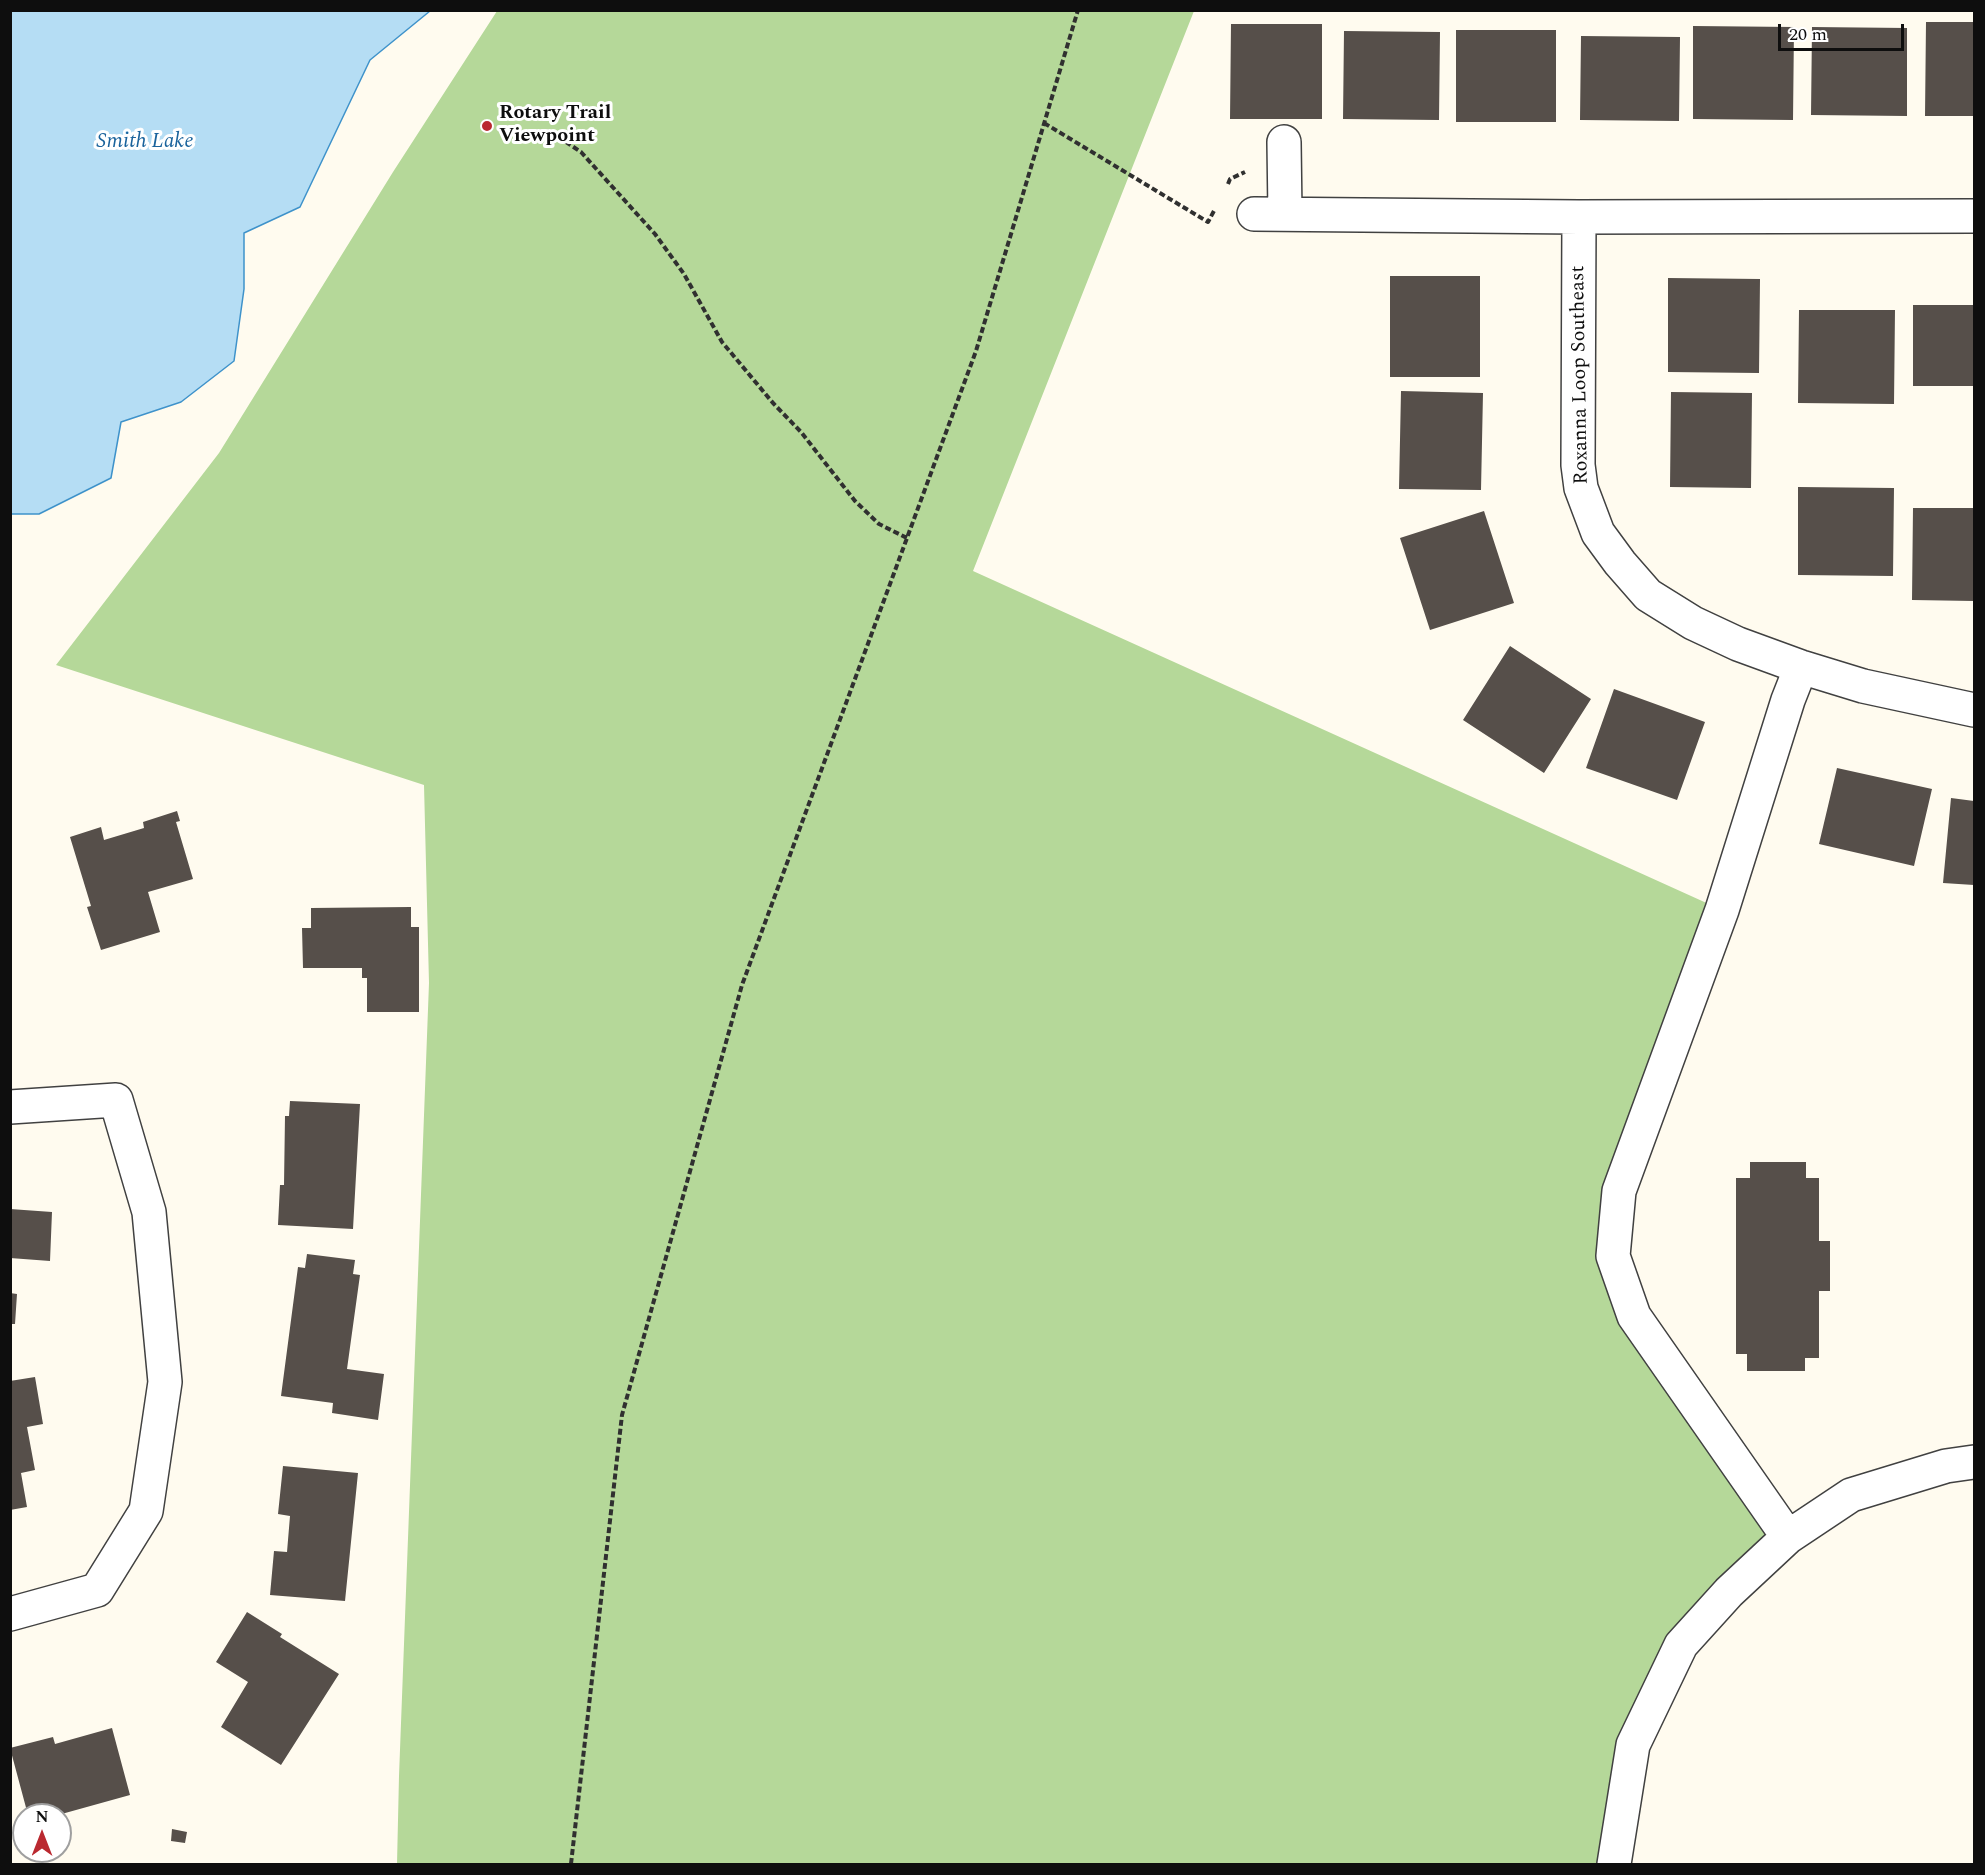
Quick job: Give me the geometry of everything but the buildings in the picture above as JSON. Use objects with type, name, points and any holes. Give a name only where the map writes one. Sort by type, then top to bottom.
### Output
[{"type":"street","points":[[1284,142],[1270,214],[1579,217],[1974,216]]},
{"type":"street","name":"Roxanna Loop Southeast","points":[[1579,217],[1578,465],[1581,488],[1598,533],[1620,563],[1648,595],[1693,623],[1738,644],[1863,686],[1974,710]]},
{"type":"street","points":[[1788,1537],[1634,1316],[1613,1256],[1619,1191],[1722,910],[1788,700],[1801,667]]},
{"type":"street","points":[[10,1107],[116,1100],[149,1212],[165,1382],[146,1511],[97,1590],[10,1614]]},
{"type":"street","points":[[1614,1864],[1633,1745],[1681,1645],[1729,1592],[1788,1537],[1851,1495],[1946,1466],[1974,1462]]},
{"type":"path","points":[[571,1864],[622,1415],[742,985],[976,351],[1078,10]]},
{"type":"path","points":[[1044,123],[1208,222]]},
{"type":"path","points":[[506,133],[554,134],[581,152],[655,234],[684,274],[722,342],[772,403],[801,432],[855,501],[879,524],[907,538]]},
{"type":"green space","points":[[497,11],[1194,11],[973,571],[1722,910],[1613,1256],[1788,1537],[1729,1592],[1633,1745],[1614,1864],[397,1864],[429,983],[424,785],[56,665],[219,453],[393,172]]},
{"type":"water","name":"Smith Lake","points":[[10,11],[430,11],[370,60],[300,207],[244,233],[244,289],[234,361],[181,402],[121,422],[111,478],[39,514],[11,514]]},
{"type":"place","name":"Rotary Trail Viewpoint","points":[[487,126]]}]
